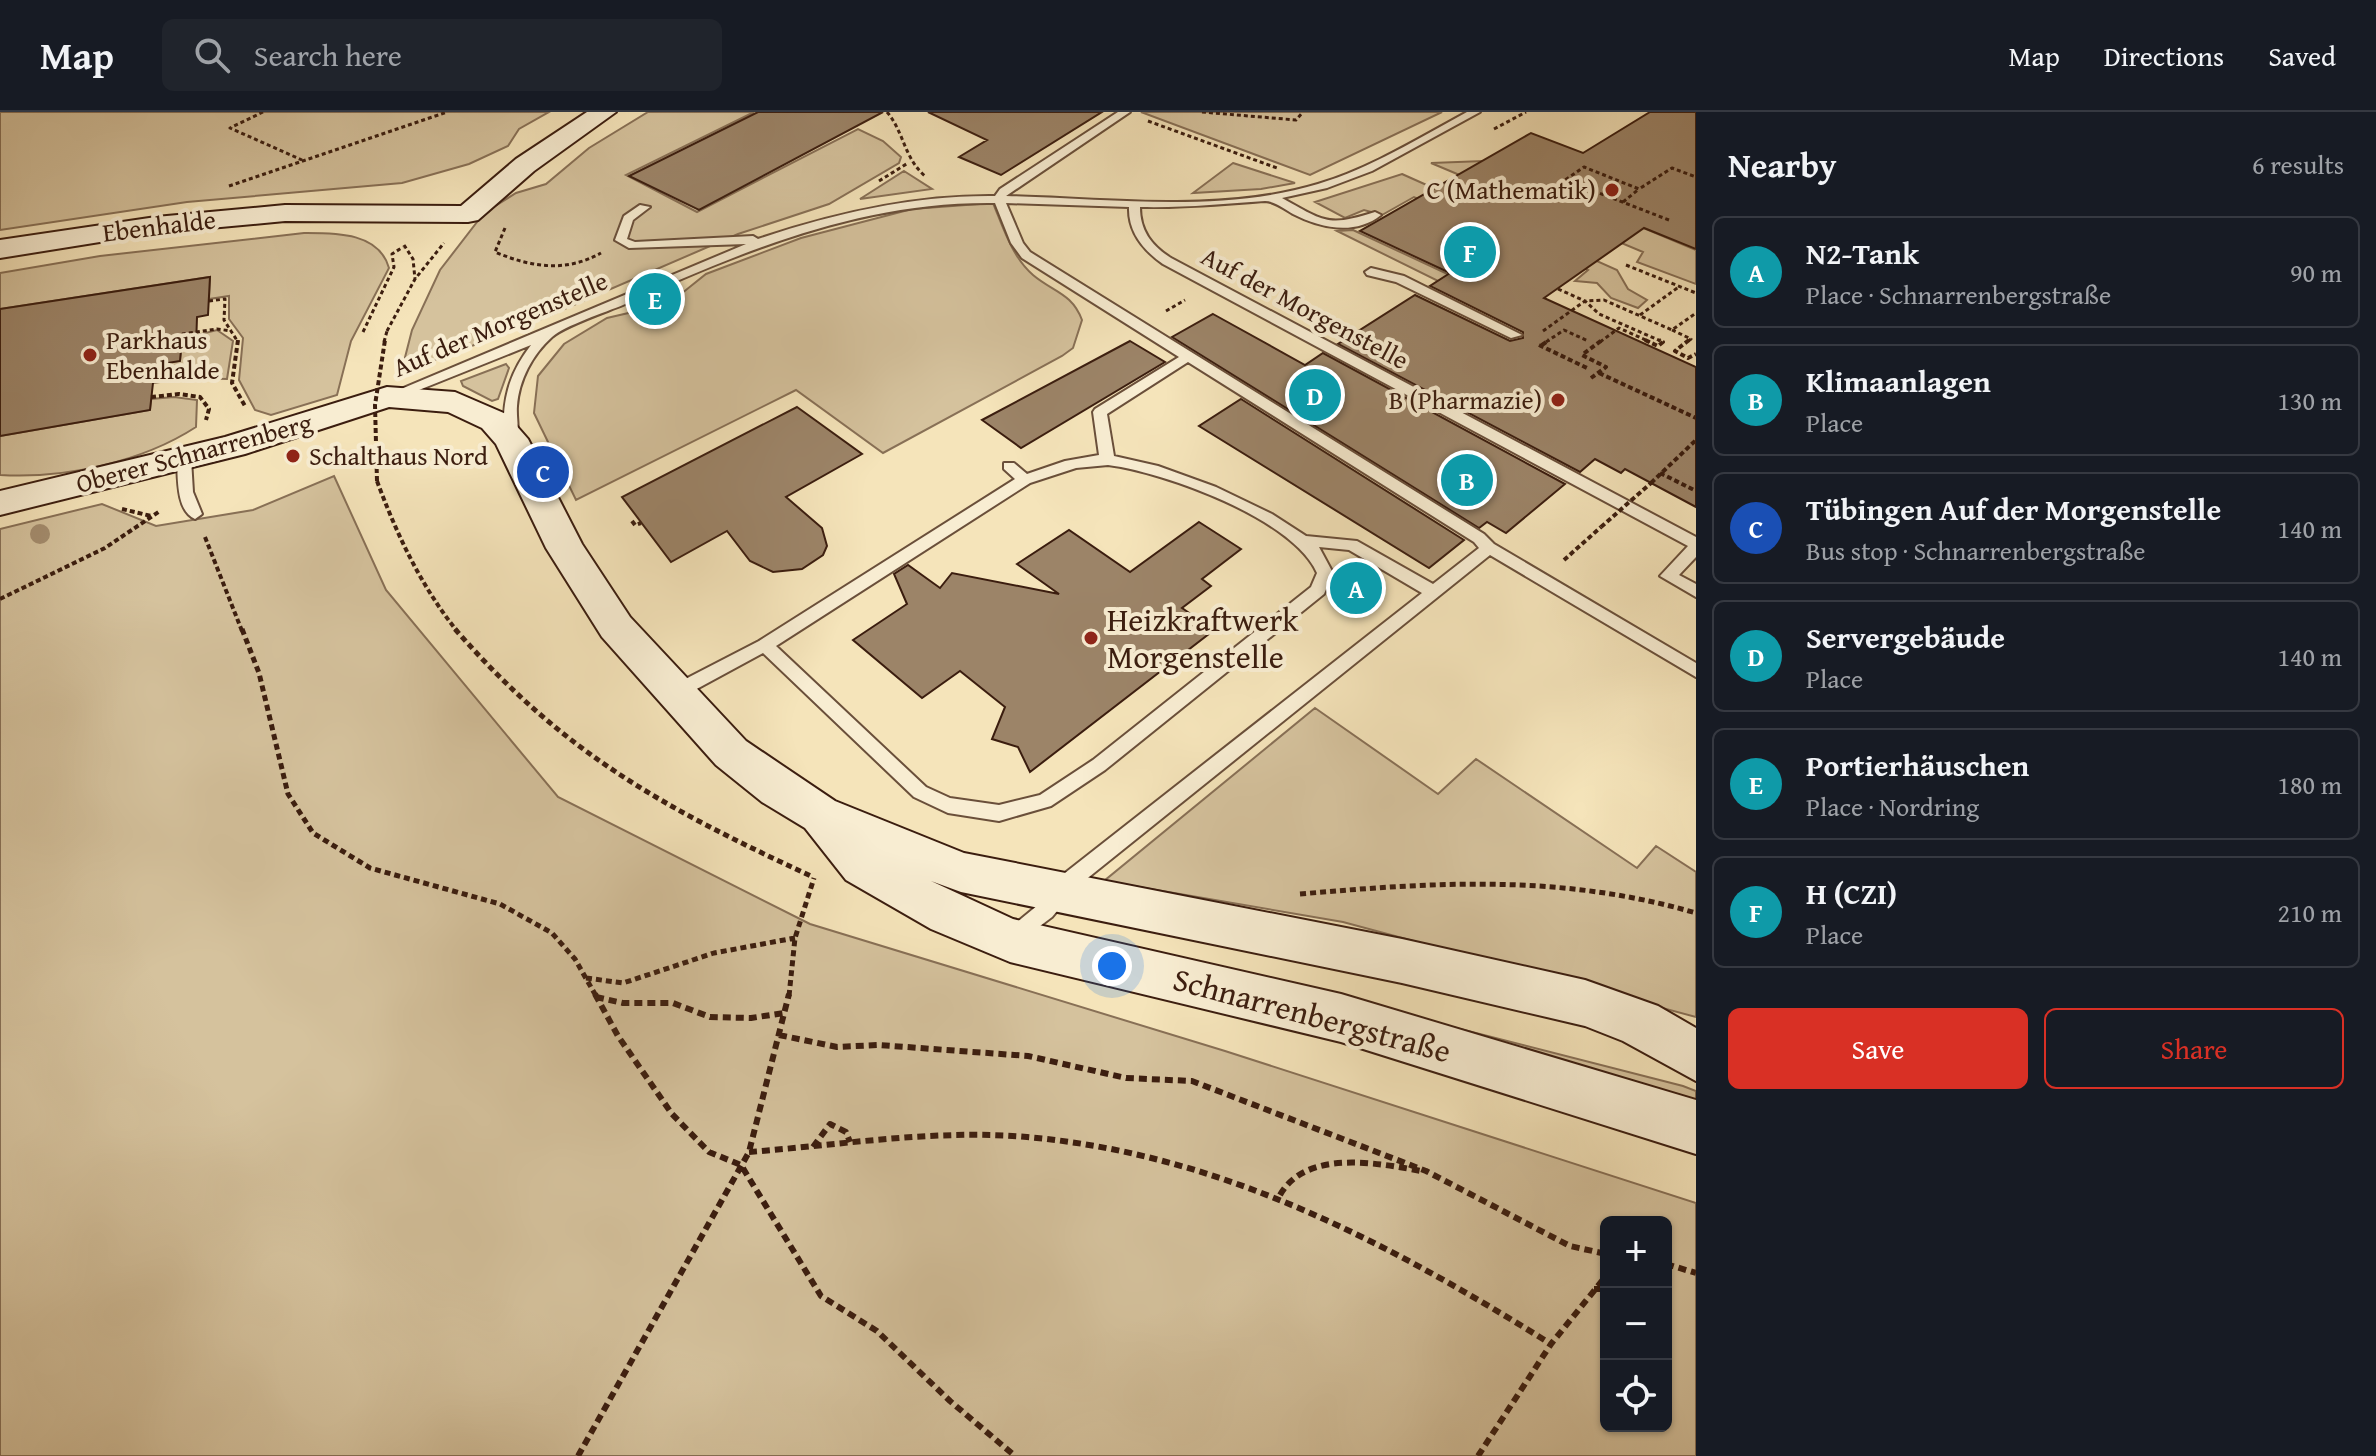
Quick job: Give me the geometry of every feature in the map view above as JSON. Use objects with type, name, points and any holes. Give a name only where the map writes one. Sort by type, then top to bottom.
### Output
[{"type":"street","points":[[525,165],[604,112]]},
{"type":"street","name":"Ebenhalde","points":[[0,249],[181,222],[318,211],[456,187],[525,165]]},
{"type":"street","name":"Ebenhalde","points":[[318,211],[468,214],[525,165]]},
{"type":"street","name":"Schnarrenbergstraße","points":[[387,397],[455,402],[494,421],[511,439],[565,548],[607,614],[674,693],[731,753],[778,789],[819,814],[961,872],[1057,887],[1585,1003],[1640,1023],[1696,1056]]},
{"type":"street","name":"Oberer Schnarrenberg","points":[[0,503],[184,459],[387,397]]},
{"type":"street","name":"Schnarrenbergstraße","points":[[819,814],[862,866],[948,914],[1010,940],[1341,1018],[1696,1127]]},
{"type":"lane","points":[[1125,112],[1004,191],[999,199],[1017,243],[1026,255],[1186,358],[1479,538],[1489,548],[1696,671]]},
{"type":"lane","name":"Auf der Morgenstelle","points":[[387,397],[547,334],[803,226],[887,207],[999,199],[1208,204],[1273,198],[1326,185],[1383,161],[1475,112]]},
{"type":"lane","points":[[1273,198],[1332,226],[1356,225],[1375,215]]},
{"type":"lane","name":"Auf der Morgenstelle","points":[[1135,203],[1135,225],[1148,246],[1211,286],[1696,546],[1668,576],[1696,591]]},
{"type":"lane","points":[[644,207],[628,218],[621,240],[633,246],[764,241]]},
{"type":"lane","points":[[1371,272],[1400,279],[1516,335]]},
{"type":"lane","points":[[511,439],[509,410],[516,373],[547,334]]},
{"type":"lane","points":[[1107,460],[1100,412],[1186,358]]},
{"type":"lane","points":[[184,459],[186,492],[195,514]]},
{"type":"lane","points":[[674,693],[765,645],[1025,480],[1069,464],[1107,460],[1177,477],[1264,517],[1304,541],[1319,558],[1325,573],[1318,590],[1099,765],[1045,801],[999,813],[948,805],[920,792],[765,645]]},
{"type":"lane","points":[[1009,466],[1025,480]]},
{"type":"lane","points":[[1304,541],[1352,545],[1435,593]]},
{"type":"lane","points":[[1010,940],[1057,887],[1489,548]]},
{"type":"path","points":[[263,112],[230,128],[303,160]]},
{"type":"path","points":[[226,189],[447,112]]},
{"type":"path","points":[[887,112],[896,120],[908,163],[929,179]]},
{"type":"path","points":[[1202,112],[1296,120],[1302,117],[1303,112]]},
{"type":"path","points":[[1565,180],[1582,166],[1639,189]]},
{"type":"path","points":[[1623,202],[1672,168],[1696,177]]},
{"type":"path","points":[[1559,177],[1669,220]]},
{"type":"path","points":[[507,225],[495,252],[526,266],[582,266],[621,240]]},
{"type":"path","points":[[1626,265],[1696,293]]},
{"type":"path","points":[[415,279],[387,331],[375,377],[373,433],[377,481],[386,513],[402,547],[450,623],[502,682],[574,748],[671,809],[814,878],[828,881]]},
{"type":"path","points":[[1137,327],[1211,286]]},
{"type":"path","points":[[1639,316],[1680,286]]},
{"type":"path","points":[[1558,289],[1585,301],[1599,314],[1663,342],[1658,346],[1619,328],[1582,355],[1606,367],[1591,378]]},
{"type":"path","points":[[209,301],[225,299],[224,320],[238,340],[232,383],[250,416]]},
{"type":"path","points":[[1538,334],[1585,301],[1604,300],[1691,339],[1675,351],[1688,358],[1696,354]]},
{"type":"path","points":[[1672,330],[1696,313]]},
{"type":"path","points":[[183,336],[217,329],[233,331]]},
{"type":"path","points":[[1547,342],[1564,330],[1588,341]]},
{"type":"path","points":[[1530,340],[1587,368]]},
{"type":"path","points":[[1598,372],[1696,418]]},
{"type":"path","points":[[151,397],[179,394],[200,397],[209,409],[204,425]]},
{"type":"path","points":[[1543,580],[1696,440]]},
{"type":"path","points":[[1660,473],[1696,491]]},
{"type":"path","points":[[195,514],[259,673],[288,794],[313,833],[370,868],[500,904],[552,933],[575,959],[595,996],[672,1114],[709,1152],[741,1165],[821,1296],[877,1331],[950,1401],[1015,1456]]},
{"type":"path","points":[[0,599],[105,548],[152,516]]},
{"type":"path","points":[[632,521],[635,525],[641,523]]},
{"type":"path","points":[[578,1456],[749,1152],[792,984],[795,938],[814,878]]},
{"type":"path","points":[[1293,894],[1413,885],[1539,881],[1650,897],[1696,913]]},
{"type":"path","points":[[585,978],[623,983],[714,953],[795,938]]},
{"type":"path","points":[[595,996],[623,1003],[673,1003],[710,1017],[751,1018],[784,1013]]},
{"type":"path","points":[[779,1035],[837,1047],[879,1045],[1028,1056],[1126,1078],[1192,1081],[1426,1171],[1570,1246],[1600,1253]]},
{"type":"path","points":[[813,1148],[830,1124],[846,1132],[850,1142]]},
{"type":"path","points":[[749,1152],[895,1138],[1027,1137],[1149,1156],[1280,1195],[1355,1230],[1472,1293],[1551,1344]]},
{"type":"path","points":[[1280,1195],[1289,1179],[1322,1166],[1374,1162],[1426,1171]]},
{"type":"path","points":[[1672,1266],[1696,1273]]},
{"type":"path","points":[[1478,1456],[1551,1344],[1600,1282]]},
{"type":"path","points":[[1593,1289],[1600,1289]]},
{"type":"shaded area","points":[[0,112],[549,112],[519,129],[508,146],[469,164],[402,183],[187,202],[0,230]]},
{"type":"shaded area","points":[[648,112],[754,112],[626,175],[697,212],[858,129],[883,141],[901,157],[899,163],[829,204],[738,234],[532,323],[401,373],[412,330],[440,270],[484,213],[516,193],[546,184],[589,148]]},
{"type":"shaded area","points":[[1141,112],[1442,112],[1310,175]]},
{"type":"shaded area","points":[[1484,161],[1696,250],[1696,284],[1637,262],[1643,252],[1431,163]]},
{"type":"shaded area","points":[[1233,163],[1295,183],[1261,189],[1193,193]]},
{"type":"shaded area","points":[[904,171],[932,189],[860,199]]},
{"type":"shaded area","points":[[1402,174],[1617,270],[1628,289],[1647,300],[1638,308],[1611,298],[1597,283],[1575,281],[1588,270],[1414,197],[1382,215],[1364,210],[1345,218],[1315,202]]},
{"type":"shaded area","points":[[993,203],[1019,260],[1033,275],[1067,298],[1078,311],[1082,320],[1073,348],[1062,356],[883,453],[796,390],[576,500],[534,413],[538,376],[564,344],[607,318],[650,308],[681,294],[706,274],[801,238],[912,209]]},
{"type":"shaded area","points":[[1353,230],[1527,311],[1517,320],[1337,231]]},
{"type":"shaded area","points":[[304,233],[329,233],[366,241],[384,256],[389,268],[351,341],[337,395],[271,415],[255,410],[239,380],[243,338],[229,319],[229,296],[209,299],[210,277],[0,309],[0,273],[100,256]]},
{"type":"shaded area","points":[[217,330],[233,341],[227,379],[187,378],[153,383],[155,365],[180,361],[181,350],[196,347],[197,335]]},
{"type":"shaded area","points":[[506,364],[509,368],[498,399],[492,401],[463,386],[461,381]]},
{"type":"shaded area","points":[[174,397],[197,400],[196,427],[152,450],[76,471],[0,475],[0,436],[150,410],[151,399]]},
{"type":"shaded area","points":[[334,476],[386,590],[558,797],[810,924],[1225,1051],[1696,1203],[1696,1456],[0,1456],[0,529],[102,504],[156,526],[253,510]]},
{"type":"shaded area","points":[[1315,708],[1438,794],[1476,759],[1637,868],[1656,846],[1696,872],[1696,1017],[1343,922],[1104,881]]},
{"type":"shaded area","points":[[1386,1010],[1683,1086],[1696,1091],[1696,1110]]},
{"type":"building","points":[[758,112],[883,112],[699,210],[629,176]]},
{"type":"building","points":[[928,112],[1102,112],[1001,175],[959,157],[987,140]]},
{"type":"building","points":[[1650,112],[1696,112],[1696,249],[1644,228],[1544,298],[1696,367],[1696,507],[1625,469],[1621,473],[1595,459],[1580,472],[1338,344],[1415,295],[1510,341],[1523,338],[1523,332],[1430,286],[1450,273],[1360,231],[1531,133],[1583,153]]},
{"type":"building","name":"Parkhaus Ebenhalde","points":[[210,277],[208,315],[197,317],[196,347],[181,350],[180,361],[155,365],[150,410],[0,436],[0,309]]},
{"type":"building","points":[[1213,314],[1305,365],[1323,353],[1565,484],[1506,533],[1487,522],[1479,528],[1172,337]]},
{"type":"building","points":[[1130,341],[1165,362],[1021,448],[982,420]]},
{"type":"building","points":[[1241,399],[1464,540],[1429,568],[1199,426]]},
{"type":"building","points":[[797,407],[862,454],[786,497],[822,528],[827,546],[823,555],[802,569],[773,572],[750,561],[727,531],[671,562],[622,497]]},
{"type":"building","name":"Heizkraftwerk Morgenstelle","points":[[1199,522],[1241,549],[1202,579],[1211,586],[1182,608],[1214,630],[1030,772],[1018,747],[992,739],[1005,707],[960,671],[922,698],[853,640],[907,604],[894,574],[908,565],[940,588],[952,573],[1059,594],[1017,564],[1069,530],[1130,572]]},
{"type":"place","name":"C (Mathematik)","points":[[1612,190]]},
{"type":"place","name":"H (CZI)","points":[[1470,252]]},
{"type":"place","name":"Portierhäuschen","points":[[655,299]]},
{"type":"place","name":"Parkhaus Ebenhalde","points":[[90,355]]},
{"type":"place","name":"Servergebäude","points":[[1315,395]]},
{"type":"place","name":"B (Pharmazie)","points":[[1558,400]]},
{"type":"place","name":"Schalthaus Nord","points":[[293,456]]},
{"type":"place","name":"Tübingen Auf der Morgenstelle","points":[[543,472]]},
{"type":"place","name":"Klimaanlagen","points":[[1467,480]]},
{"type":"place","name":"N2-Tank","points":[[1356,588]]},
{"type":"place","name":"Heizkraftwerk Morgenstelle","points":[[1091,638]]}]
